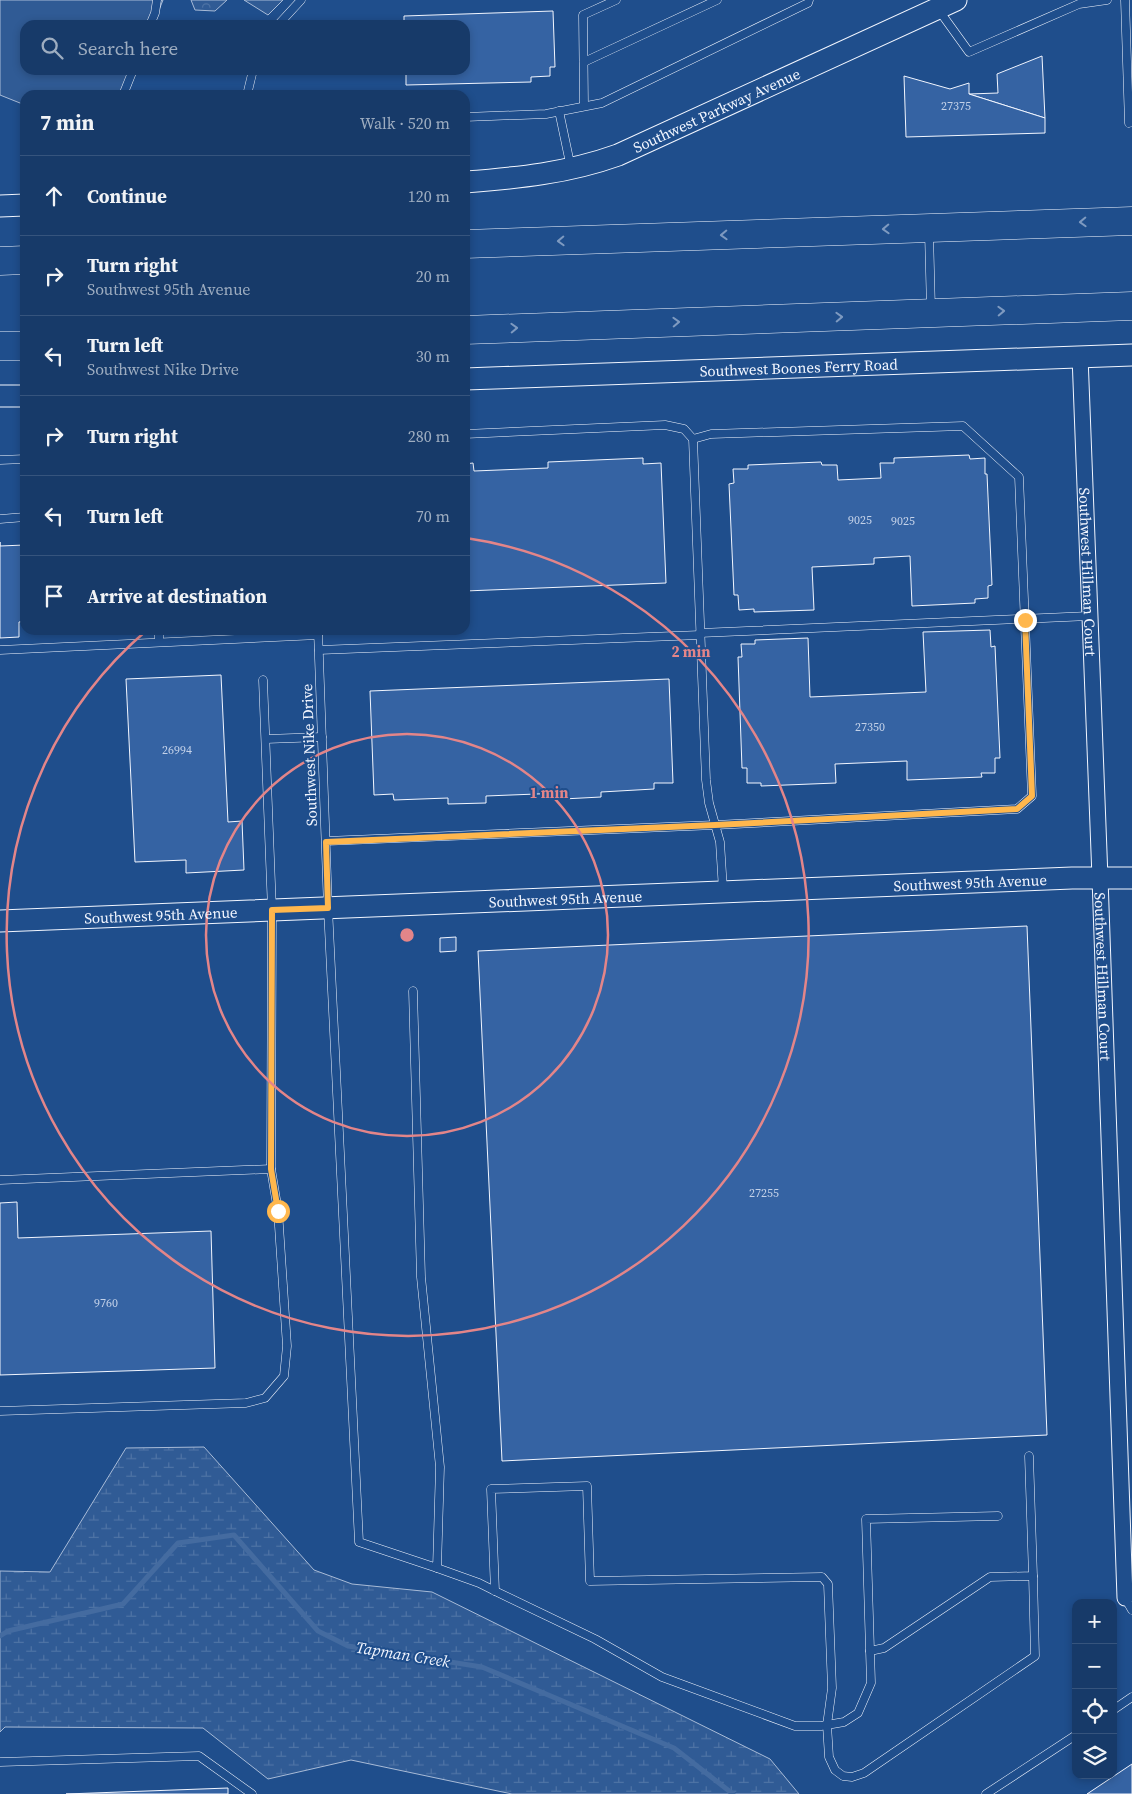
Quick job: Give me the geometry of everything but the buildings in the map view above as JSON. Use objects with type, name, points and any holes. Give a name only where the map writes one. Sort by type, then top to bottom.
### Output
[{"type":"highway","points":[[470,244],[1132,220]]},
{"type":"highway","points":[[0,261],[20,260]]},
{"type":"highway","points":[[470,330],[1132,306]]},
{"type":"highway","points":[[0,346],[20,346]]},
{"type":"street","name":"Southwest Parkway Avenue","points":[[470,182],[528,177],[594,164],[640,146],[943,2]]},
{"type":"street","points":[[0,206],[20,205]]},
{"type":"street","name":"Southwest Boones Ferry Road","points":[[470,379],[1132,355]]},
{"type":"street","name":"Southwest Hillman Court","points":[[1080,356],[1128,1604]]},
{"type":"street","points":[[0,396],[20,396]]},
{"type":"street","name":"Southwest 95th Avenue","points":[[0,921],[723,892],[1132,878]]},
{"type":"lane","points":[[152,20],[157,0]]},
{"type":"lane","points":[[283,20],[301,0]]},
{"type":"lane","points":[[584,106],[583,15],[616,0]]},
{"type":"lane","points":[[584,62],[716,0]]},
{"type":"lane","points":[[470,117],[546,114],[602,103],[808,3],[809,0]]},
{"type":"lane","points":[[943,2],[969,52],[1079,4],[1107,0]]},
{"type":"lane","points":[[1125,0],[1129,123]]},
{"type":"lane","points":[[125,90],[131,75]]},
{"type":"lane","points":[[247,90],[252,75]]},
{"type":"lane","points":[[559,111],[572,169]]},
{"type":"lane","points":[[928,228],[931,313]]},
{"type":"lane","points":[[470,434],[665,424],[684,429],[693,439],[706,780],[709,803],[720,842],[723,892]]},
{"type":"lane","points":[[326,842],[715,825],[1017,809],[1032,796],[1019,477],[963,426],[711,434],[693,439]]},
{"type":"lane","points":[[0,460],[20,459]]},
{"type":"lane","points":[[0,518],[20,518]]},
{"type":"lane","points":[[319,650],[1089,616]]},
{"type":"lane","points":[[159,635],[159,642]]},
{"type":"lane","points":[[0,650],[270,635]]},
{"type":"lane","name":"Southwest Nike Drive","points":[[318,635],[328,908],[359,1542],[437,1568]]},
{"type":"lane","points":[[0,1412],[246,1403],[265,1398],[284,1376],[287,1346],[278,1211],[271,1169],[272,910],[264,680]]},
{"type":"lane","points":[[266,739],[322,737]]},
{"type":"lane","points":[[413,991],[421,1277],[440,1467],[437,1568],[479,1583],[591,1637],[662,1677],[795,1726],[826,1725],[844,1722],[858,1713],[871,1683],[866,1519],[998,1516]]},
{"type":"lane","points":[[0,1180],[271,1169]]},
{"type":"lane","points":[[495,1591],[491,1489],[586,1486],[590,1581],[822,1578],[828,1584],[832,1688],[826,1725],[829,1757],[835,1770],[843,1776],[852,1777],[864,1773],[1035,1656],[1029,1456]]},
{"type":"lane","points":[[870,1651],[884,1648],[990,1577],[1033,1576]]},
{"type":"lane","points":[[1117,1707],[1132,1697]]},
{"type":"lane","points":[[986,1794],[1072,1737]]},
{"type":"lane","points":[[0,1762],[199,1756],[252,1794]]},
{"type":"green space","points":[[191,0],[227,0],[215,11],[195,10]]},
{"type":"green space","points":[[204,1447],[314,1570],[352,1584],[432,1592],[770,1759],[799,1794],[512,1794],[351,1760],[268,1779],[203,1728],[5,1727],[0,1732],[0,1571],[50,1572],[126,1448]]},
{"type":"shaded area","points":[[0,0],[163,0],[155,20],[20,20],[20,75],[134,75],[128,90],[20,90],[20,103],[0,95]]},
{"type":"shaded area","points":[[244,0],[283,0],[268,15]]},
{"type":"waterway","name":"Tapman Creek","points":[[0,1636],[8,1631],[123,1604],[178,1543],[234,1535],[318,1631],[348,1646],[482,1667],[674,1748],[733,1794]]},
{"type":"route","points":[[278,1211],[271,1169],[272,910],[328,908],[326,842],[715,825],[1017,809],[1032,796],[1025,620]]}]
